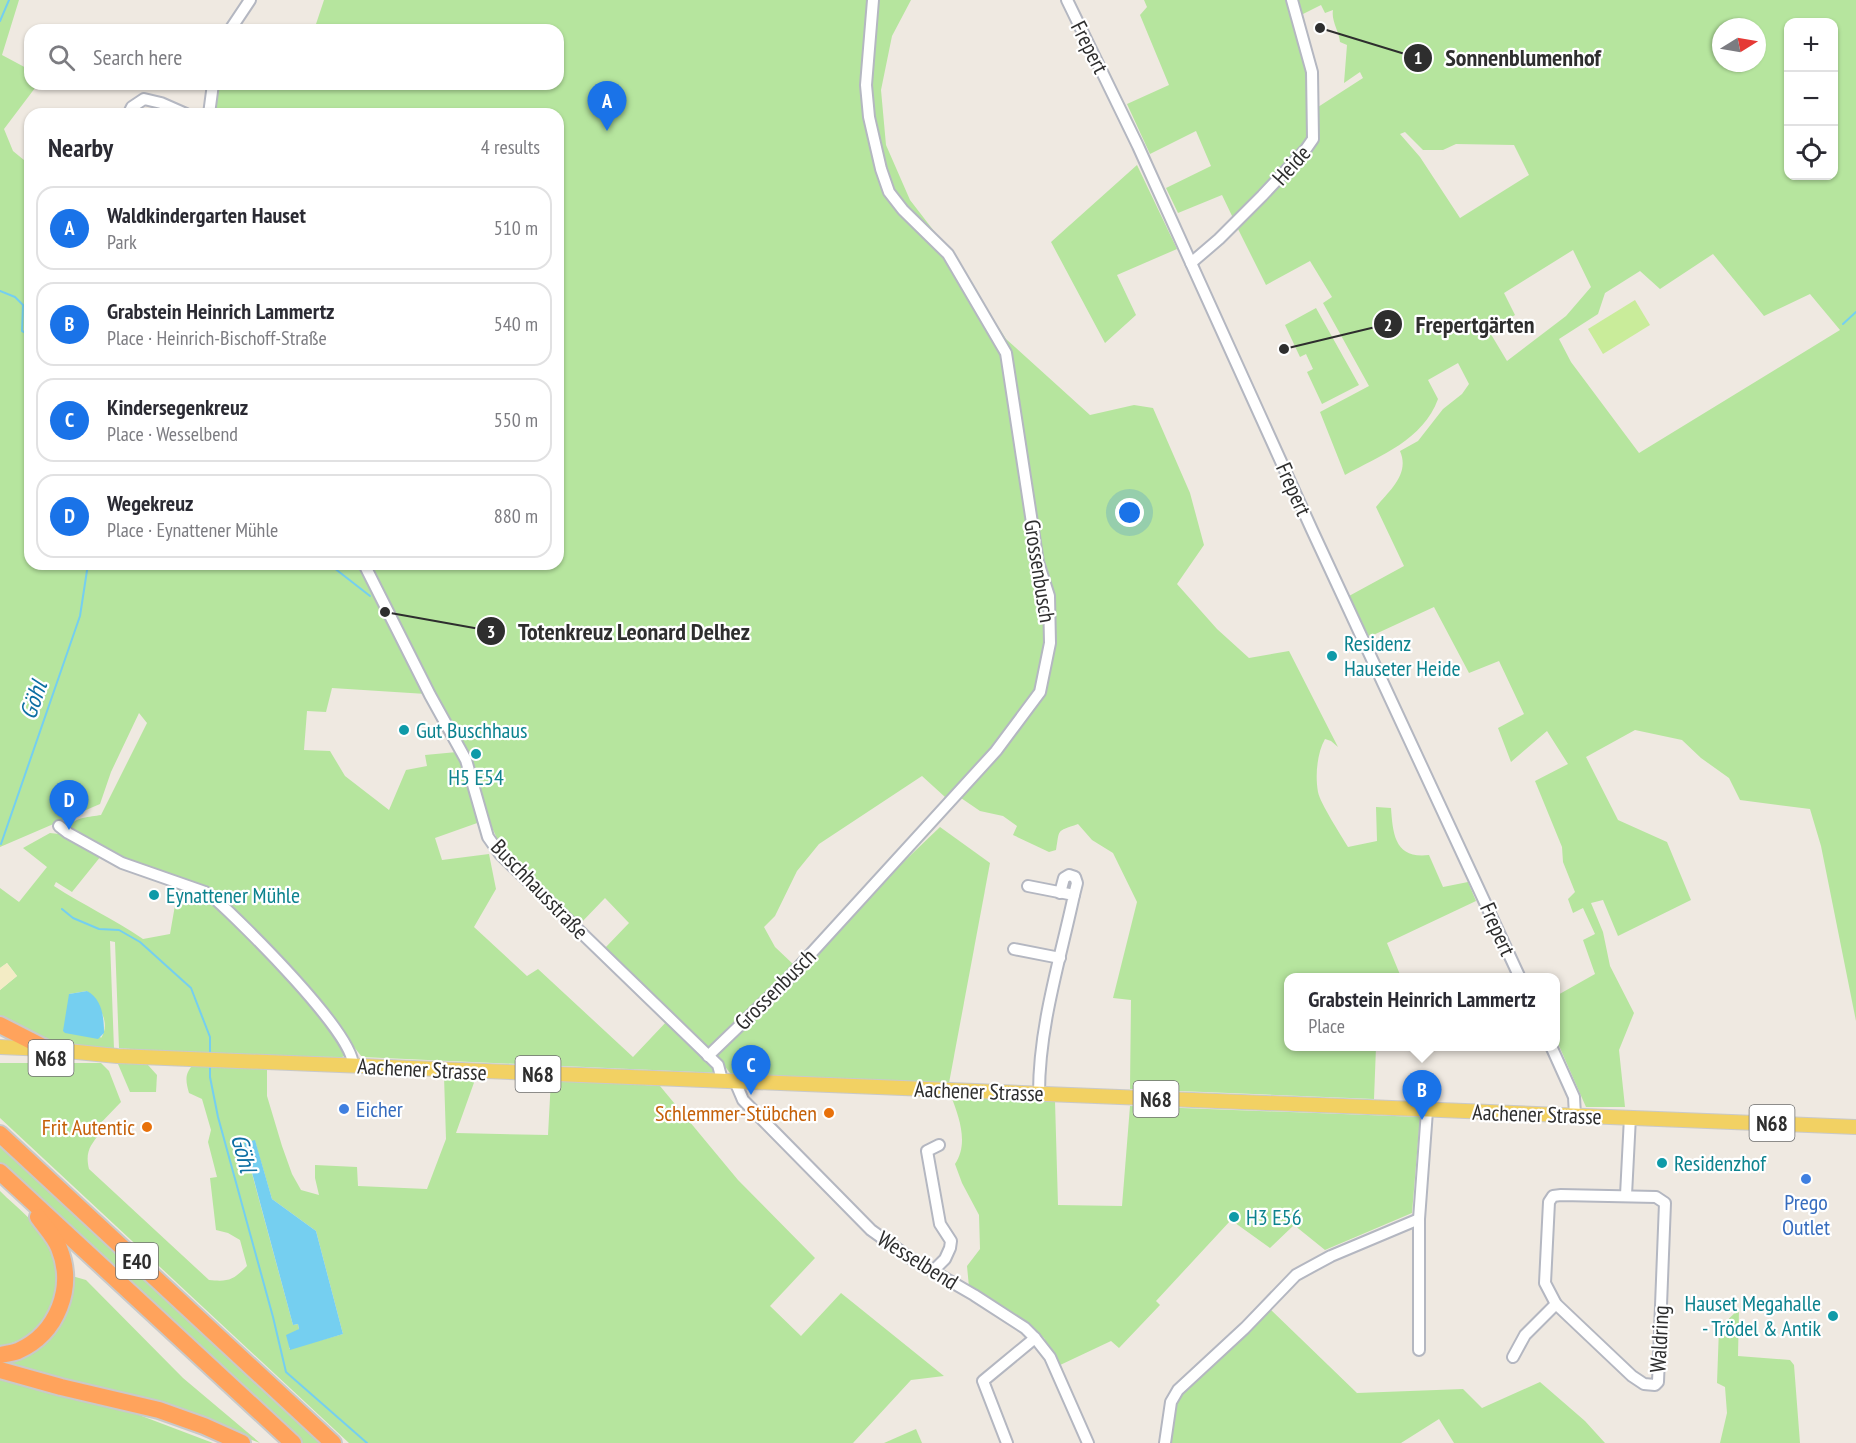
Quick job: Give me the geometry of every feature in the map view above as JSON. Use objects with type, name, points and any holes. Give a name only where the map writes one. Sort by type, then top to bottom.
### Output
[{"type":"highway","points":[[0,1025],[47,1049]]},
{"type":"highway","name":"E40","points":[[0,1134],[333,1443]]},
{"type":"highway","name":"E40","points":[[0,1172],[292,1443]]},
{"type":"highway","points":[[0,1355],[18,1351],[45,1332],[54,1320],[66,1289],[66,1268],[59,1246],[34,1212],[26,1196]]},
{"type":"highway","points":[[0,1371],[159,1410],[204,1425],[242,1443]]},
{"type":"main road","name":"Aachener Strasse","points":[[0,1047],[47,1049],[102,1056],[1856,1127]]},
{"type":"main road","name":"Aachener Strasse","points":[[0,1056],[81,1059],[102,1056]]},
{"type":"street","points":[[234,24],[250,0]]},
{"type":"street","name":"Grossenbusch","points":[[708,1056],[785,982],[996,751],[1040,692],[1050,643],[1049,596],[1038,562],[1006,353],[948,254],[903,210],[889,192],[881,169],[869,117],[866,85],[873,0]]},
{"type":"street","name":"Frepert","points":[[1067,0],[1129,126],[1518,973]]},
{"type":"street","name":"Heide","points":[[1191,263],[1262,196],[1306,150],[1313,139],[1312,72],[1292,0]]},
{"type":"street","points":[[210,108],[212,90]]},
{"type":"street","points":[[132,108],[144,99],[172,108]]},
{"type":"street","name":"Buschhausstraße","points":[[367,570],[430,695],[466,760],[488,837],[500,854],[718,1065],[722,1080]]},
{"type":"street","points":[[59,825],[68,833],[122,863],[205,892],[214,898],[288,971],[351,1051],[353,1066]]},
{"type":"street","points":[[1039,1093],[1040,1059],[1047,1014],[1077,883],[1075,877],[1069,875],[1064,878],[1060,893]]},
{"type":"street","points":[[1028,886],[1074,895]]},
{"type":"street","points":[[1014,949],[1060,958]]},
{"type":"street","points":[[1553,1051],[1574,1097],[1575,1115]]},
{"type":"street","name":"Wesselbend","points":[[737,1081],[743,1100],[871,1230],[909,1258],[974,1295],[1025,1328],[1035,1338],[1050,1357],[1088,1443]]},
{"type":"street","points":[[1419,1350],[1419,1219],[1427,1111]]},
{"type":"street","points":[[1626,1195],[1630,1117]]},
{"type":"street","points":[[933,1271],[945,1259],[951,1242],[940,1224],[927,1151],[939,1145]]},
{"type":"street","name":"Waldring","points":[[1626,1195],[1656,1197],[1665,1203],[1658,1382],[1655,1385],[1644,1384],[1632,1376],[1556,1304],[1545,1283],[1549,1202],[1553,1196],[1626,1195]]},
{"type":"street","points":[[1165,1443],[1171,1402],[1178,1390],[1245,1328],[1296,1275],[1331,1256],[1419,1219]]},
{"type":"street","points":[[1513,1357],[1525,1335],[1556,1304]]},
{"type":"street","points":[[1007,1443],[983,1381],[1035,1338]]},
{"type":"green space","points":[[0,0],[19,0],[2,55],[24,67],[24,90],[33,90],[4,129],[13,151],[24,160],[24,570],[564,570],[564,108],[215,108],[217,90],[564,90],[564,24],[316,24],[324,0],[911,0],[892,36],[881,90],[886,145],[910,200],[954,257],[1006,339],[1090,415],[1134,405],[1153,408],[1190,493],[1204,545],[1177,584],[1217,629],[1249,658],[1289,651],[1338,747],[1325,739],[1318,758],[1317,786],[1323,804],[1348,847],[1377,841],[1376,807],[1391,808],[1395,836],[1403,849],[1409,853],[1429,855],[1443,887],[1468,882],[1476,901],[1387,943],[1399,973],[1284,973],[1284,1051],[1376,1051],[1374,1099],[1130,1089],[1131,1000],[1113,998],[1137,902],[1113,853],[1092,840],[1078,824],[1060,832],[1056,850],[1049,852],[1013,835],[1017,826],[1003,816],[980,811],[961,798],[945,797],[922,776],[819,844],[797,871],[775,916],[764,927],[775,947],[794,965],[715,1049],[708,1047],[605,948],[629,923],[605,898],[579,925],[500,845],[489,821],[470,760],[426,694],[332,688],[326,712],[307,711],[304,750],[330,751],[345,776],[389,810],[406,770],[427,766],[425,755],[457,752],[464,766],[480,822],[435,838],[442,860],[489,854],[496,889],[474,927],[527,976],[538,969],[633,1057],[668,1020],[718,1073],[362,1057],[281,956],[212,891],[142,868],[68,827],[79,819],[101,815],[147,723],[139,713],[111,772],[100,804],[0,847]]},
{"type":"green space","points":[[1144,0],[1288,0],[1307,73],[1309,139],[1233,218],[1222,195],[1178,213],[1166,188],[1211,166],[1196,131],[1150,154],[1127,104],[1169,85],[1140,15],[1147,7]]},
{"type":"green space","points":[[1295,0],[1856,0],[1856,1021],[1821,846],[1810,809],[1740,800],[1729,778],[1701,758],[1682,740],[1635,730],[1586,757],[1618,820],[1667,842],[1691,900],[1618,936],[1603,900],[1591,903],[1603,932],[1610,966],[1634,1013],[1619,1050],[1625,1107],[1586,1107],[1560,1048],[1560,994],[1595,974],[1583,940],[1595,934],[1583,908],[1573,913],[1568,899],[1575,892],[1563,862],[1562,847],[1535,781],[1568,764],[1547,731],[1511,762],[1498,728],[1524,714],[1499,661],[1469,673],[1434,607],[1369,637],[1349,596],[1404,566],[1376,507],[1400,474],[1402,459],[1400,451],[1418,441],[1443,409],[1462,394],[1469,384],[1458,363],[1428,380],[1438,399],[1422,425],[1399,445],[1345,475],[1320,412],[1369,386],[1323,303],[1332,297],[1310,261],[1266,285],[1237,227],[1315,144],[1319,136],[1318,107],[1363,78],[1360,72],[1344,83],[1347,45],[1340,42],[1333,10],[1325,13],[1321,5],[1299,16]],"holes":[[[1405,132],[1423,150],[1443,150],[1456,144],[1514,145],[1529,175],[1460,218],[1420,157],[1400,134]],[[1573,250],[1591,287],[1566,316],[1507,361],[1489,331],[1515,315],[1504,293]],[[1713,254],[1764,316],[1810,294],[1840,330],[1639,453],[1571,362],[1559,339],[1598,314],[1605,293],[1640,271],[1660,289]]]},
{"type":"green space","points":[[1137,165],[1177,249],[1117,275],[1136,315],[1105,343],[1051,242]]},
{"type":"green space","points":[[1635,300],[1650,325],[1603,354],[1588,329]]},
{"type":"green space","points":[[1316,308],[1359,385],[1322,404],[1307,372],[1313,369],[1306,354],[1300,357],[1285,325]]},
{"type":"green space","points":[[940,827],[990,863],[949,1083],[733,1077],[717,1056],[795,966]]},
{"type":"green space","points":[[50,833],[59,834],[101,856],[72,892],[56,882],[54,886],[143,939],[170,934],[178,888],[206,896],[295,984],[347,1055],[342,1057],[218,1056],[119,1048],[115,942],[110,941],[114,1049],[55,1043],[0,1021],[0,990],[17,976],[7,963],[0,968],[0,888],[19,902],[47,867],[23,848]],"holes":[[[87,991],[99,1007],[104,1019],[104,1032],[101,1038],[69,994]]]},
{"type":"green space","points":[[0,1063],[101,1063],[109,1071],[121,1102],[95,1129],[100,1133],[89,1150],[89,1169],[209,1280],[221,1281],[234,1277],[247,1266],[240,1240],[228,1233],[216,1230],[210,1178],[217,1177],[208,1142],[211,1130],[202,1099],[189,1093],[186,1078],[193,1065],[267,1068],[267,1096],[292,1174],[301,1190],[319,1195],[315,1165],[357,1167],[358,1186],[427,1189],[446,1139],[444,1076],[476,1077],[456,1133],[548,1135],[551,1079],[660,1086],[738,1180],[815,1258],[770,1306],[801,1336],[841,1293],[944,1376],[911,1380],[853,1443],[349,1443],[0,1118]],"holes":[[[255,1141],[272,1199],[316,1231],[343,1334],[289,1349],[299,1329],[298,1324],[293,1325],[244,1144]]]},
{"type":"green space","points":[[118,1064],[147,1064],[157,1075],[156,1092],[130,1092]]},
{"type":"green space","points":[[951,1096],[1055,1101],[1058,1205],[1122,1206],[1130,1106],[1420,1117],[1412,1213],[1325,1250],[1294,1225],[1270,1248],[1231,1220],[1156,1301],[1160,1305],[1119,1348],[1111,1341],[1058,1366],[1044,1338],[969,1287],[967,1266],[980,1249],[979,1215],[955,1164],[962,1139]]},
{"type":"green space","points":[[0,1142],[326,1443],[300,1443],[0,1165]]},
{"type":"green space","points":[[0,1191],[35,1224],[46,1238],[55,1256],[58,1278],[54,1301],[45,1321],[29,1335],[0,1347]]},
{"type":"green space","points":[[72,1276],[86,1280],[183,1378],[260,1443],[206,1423],[1,1365],[5,1359],[29,1352]]},
{"type":"green space","points":[[1270,1309],[1357,1393],[1463,1389],[1482,1408],[1540,1382],[1585,1421],[1605,1443],[1454,1443],[1439,1419],[1401,1443],[1165,1443],[1174,1401]]},
{"type":"green space","points":[[1739,1309],[1738,1356],[1790,1360],[1794,1365],[1800,1443],[1720,1443],[1727,1413],[1725,1387],[1717,1383],[1719,1328]]},
{"type":"green space","points":[[0,1377],[126,1410],[213,1443],[0,1443]]},
{"type":"green space","points":[[916,1429],[922,1443],[884,1443]]},
{"type":"sand","points":[[7,963],[17,976],[0,990],[0,968]]},
{"type":"water","points":[[87,991],[96,999],[103,1015],[104,1033],[98,1039],[63,1031],[69,994]]},
{"type":"water","points":[[255,1140],[272,1199],[316,1231],[343,1334],[290,1350],[286,1335],[299,1329],[298,1324],[293,1325],[244,1143]]},
{"type":"waterway","name":"Göhl","points":[[0,21],[9,0]]},
{"type":"waterway","name":"Göhl","points":[[0,291],[15,297],[23,305],[22,331],[24,332]]},
{"type":"waterway","points":[[1843,324],[1856,312]]},
{"type":"waterway","name":"Göhl","points":[[1,844],[80,616],[87,570]]},
{"type":"waterway","points":[[337,570],[370,596]]},
{"type":"waterway","name":"Göhl","points":[[62,909],[73,918],[99,929],[119,930],[140,942],[191,988],[210,1037],[210,1055]]},
{"type":"waterway","name":"Göhl","points":[[210,1064],[210,1077],[218,1117],[286,1372],[367,1443]]},
{"type":"place","name":"Sonnenblumenhof","points":[[1320,28]]},
{"type":"place","name":"Waldkindergarten Hauset","points":[[607,131]]},
{"type":"place","name":"Frepertgärten","points":[[1284,349]]},
{"type":"place","name":"Totenkreuz Leonard Delhez","points":[[385,612]]},
{"type":"place","name":"Residenz Hauseter Heide","points":[[1332,656]]},
{"type":"place","name":"Gut Buschhaus","points":[[404,730]]},
{"type":"place","name":"H5 E54","points":[[476,754]]},
{"type":"place","name":"Wegekreuz","points":[[69,830]]},
{"type":"place","name":"Eynattener Mühle","points":[[154,895]]},
{"type":"place","name":"Kindersegenkreuz","points":[[751,1095]]},
{"type":"place","name":"Eicher","points":[[344,1109]]},
{"type":"place","name":"Schlemmer-Stübchen","points":[[829,1113]]},
{"type":"place","name":"Grabstein Heinrich Lammertz","points":[[1422,1120]]},
{"type":"place","name":"Frit Autentic","points":[[147,1127]]},
{"type":"place","name":"Residenzhof","points":[[1662,1163]]},
{"type":"place","name":"Prego Outlet","points":[[1806,1179]]},
{"type":"place","name":"H3 E56","points":[[1234,1217]]},
{"type":"place","name":"Hauset Megahalle - Trödel & Antik","points":[[1833,1316]]}]
